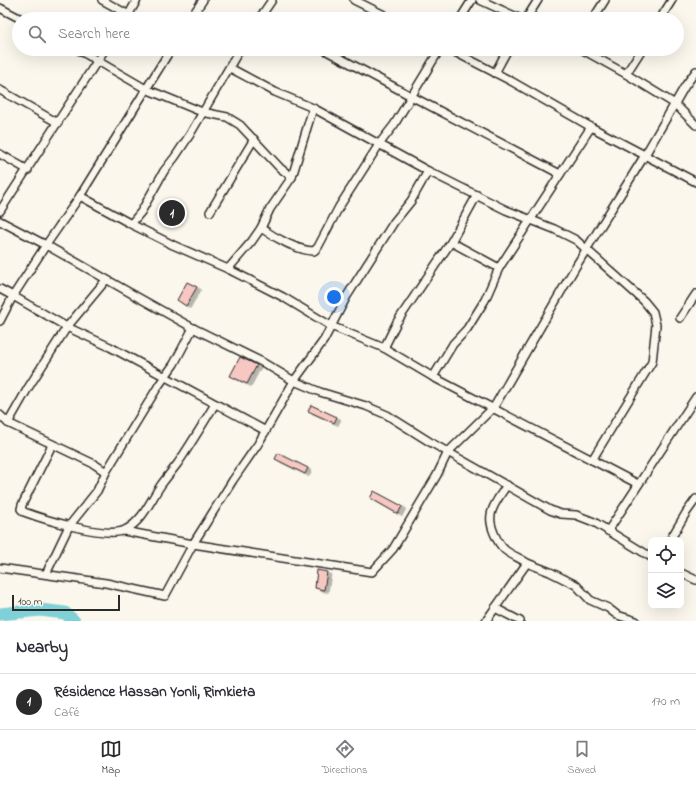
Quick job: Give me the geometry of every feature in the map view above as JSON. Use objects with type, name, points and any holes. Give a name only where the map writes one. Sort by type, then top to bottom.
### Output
[{"type":"street","points":[[102,0],[120,12]]},
{"type":"street","points":[[130,12],[138,0]]},
{"type":"street","points":[[195,12],[203,0]]},
{"type":"street","points":[[264,12],[272,0]]},
{"type":"street","points":[[354,0],[378,12]]},
{"type":"street","points":[[464,12],[472,0]]},
{"type":"street","points":[[480,0],[506,12]]},
{"type":"street","points":[[530,12],[538,0]]},
{"type":"street","points":[[597,12],[605,0]]},
{"type":"street","points":[[664,12],[672,0]]},
{"type":"street","points":[[0,8],[12,14]]},
{"type":"street","points":[[89,56],[146,89],[202,112],[227,117],[240,125],[280,168],[292,177]]},
{"type":"street","points":[[0,211],[101,56]]},
{"type":"street","points":[[0,321],[13,296],[80,196],[167,56]]},
{"type":"street","points":[[131,224],[144,207],[164,171],[186,141],[236,56]]},
{"type":"street","points":[[336,56],[560,174]]},
{"type":"street","points":[[261,228],[289,244],[314,251],[318,247],[339,207],[380,143],[394,125],[436,56]]},
{"type":"street","points":[[462,56],[591,127],[696,182]]},
{"type":"street","points":[[495,73],[504,56]]},
{"type":"street","points":[[594,56],[675,104],[696,125]]},
{"type":"street","points":[[626,74],[638,56]]},
{"type":"street","points":[[230,68],[275,92],[313,108],[380,143],[428,171],[506,210],[554,229],[576,240],[644,301],[653,312],[656,325],[652,362],[592,460]]},
{"type":"street","points":[[52,445],[22,505],[21,509],[24,512],[68,526],[111,532],[124,531],[193,544],[372,572],[393,549],[437,475],[448,452],[494,407],[586,249],[696,70]]},
{"type":"street","points":[[0,90],[58,123]]},
{"type":"street","points":[[228,269],[252,241],[261,228],[270,209],[292,177],[313,108]]},
{"type":"street","points":[[433,376],[453,344],[467,329],[485,300],[499,268],[591,127]]},
{"type":"street","points":[[210,212],[254,140]]},
{"type":"street","points":[[0,154],[28,170]]},
{"type":"street","points":[[0,568],[106,583],[165,596],[193,544],[266,431],[294,381],[324,340],[347,296],[394,222],[411,201],[428,171]]},
{"type":"street","points":[[384,348],[397,322],[451,242],[478,195]]},
{"type":"street","points":[[80,196],[173,245],[228,269],[283,297],[331,326],[384,348],[433,376],[638,484]]},
{"type":"street","points":[[0,221],[46,245],[193,328],[262,362],[294,381],[320,392],[366,406],[387,415],[448,452],[507,484],[550,510],[561,514],[576,514],[594,522],[648,555]]},
{"type":"street","points":[[451,242],[499,268]]},
{"type":"street","points":[[8,423],[28,388],[67,327],[106,280]]},
{"type":"street","points":[[0,289],[67,327],[110,347],[266,431]]},
{"type":"street","points":[[680,318],[696,294]]},
{"type":"street","points":[[46,574],[68,526],[97,491],[106,472],[165,376],[174,364],[193,328]]},
{"type":"street","points":[[608,531],[696,397]]},
{"type":"street","points":[[124,531],[143,515],[215,404]]},
{"type":"street","points":[[0,415],[8,423],[94,464],[106,472]]},
{"type":"street","points":[[507,484],[491,515],[491,525],[494,534],[504,549],[527,563],[550,572],[576,585],[590,600],[608,608],[624,620],[636,621]]},
{"type":"street","points":[[672,537],[696,499]]},
{"type":"street","points":[[486,621],[527,563]]},
{"type":"street","points":[[684,574],[696,580]]},
{"type":"street","points":[[495,608],[520,621]]},
{"type":"building","points":[[187,282],[197,287],[186,306],[177,300]]},
{"type":"building","points":[[240,357],[257,365],[247,384],[230,376]]},
{"type":"building","points":[[311,405],[337,417],[334,423],[308,411]]},
{"type":"building","points":[[278,453],[308,468],[305,474],[275,459]]},
{"type":"building","points":[[374,491],[402,506],[398,514],[370,498]]},
{"type":"building","points":[[317,570],[327,572],[324,590],[315,588]]},
{"type":"waterway","points":[[0,614],[40,610],[65,613],[74,621]]},
{"type":"place","name":"Résidence Hassan Yonli, Rimkieta","points":[[172,213]]}]
